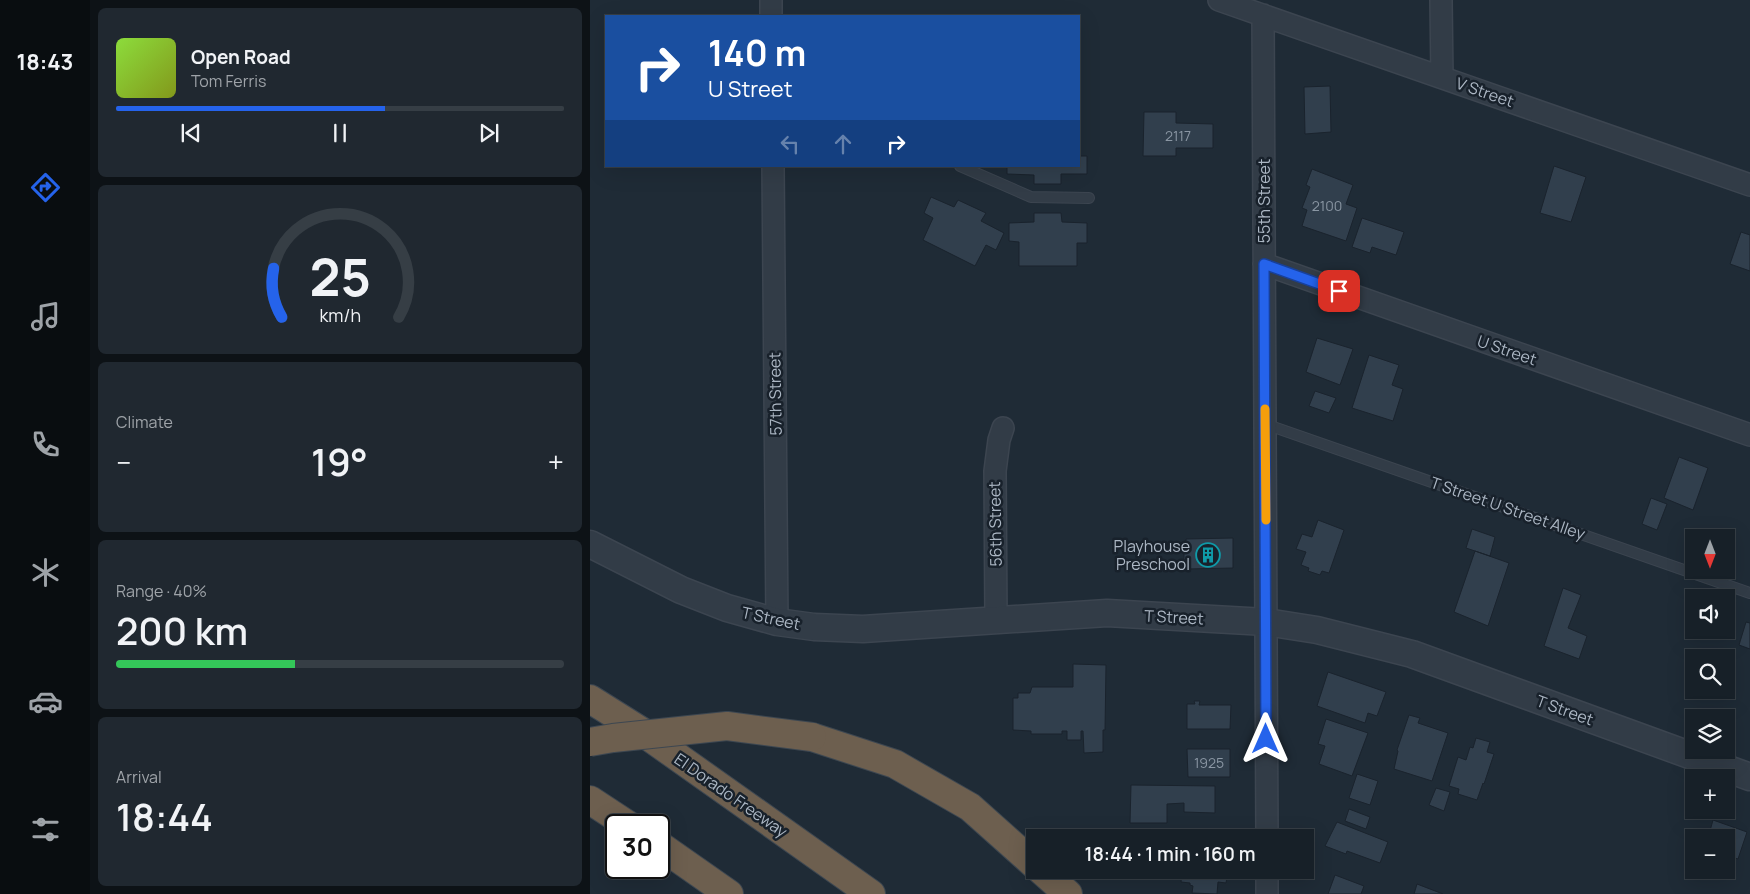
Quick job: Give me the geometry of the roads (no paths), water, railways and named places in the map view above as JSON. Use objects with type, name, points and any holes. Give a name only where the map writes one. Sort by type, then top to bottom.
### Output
[{"type":"highway","name":"El Dorado Freeway","points":[[590,699],[640,731],[871,894]]},
{"type":"highway","points":[[590,742],[727,726],[812,737],[895,764],[970,807],[1026,857]]},
{"type":"highway","points":[[590,800],[611,814]]},
{"type":"highway","points":[[670,853],[729,894]]},
{"type":"highway","points":[[1051,879],[1068,894]]},
{"type":"street","points":[[771,0],[771,15]]},
{"type":"street","name":"V Street","points":[[1219,0],[1750,184]]},
{"type":"street","points":[[1441,0],[1442,77]]},
{"type":"street","name":"55th Street","points":[[1263,15],[1267,829]]},
{"type":"street","name":"57th Street","points":[[773,167],[777,622]]},
{"type":"street","name":"U Street","points":[[1264,264],[1750,435]]},
{"type":"street","name":"56th Street","points":[[996,620],[995,471],[999,440],[1003,428]]},
{"type":"street","name":"T Street","points":[[590,544],[682,590],[727,608],[777,622],[814,627],[863,629],[1107,613],[1266,622],[1317,630],[1412,654],[1750,778]]},
{"type":"street","points":[[1267,879],[1267,894]]},
{"type":"lane","points":[[962,167],[1031,198],[1089,198]]},
{"type":"lane","name":"T Street U Street Alley","points":[[1265,424],[1750,593]]},
{"type":"place","name":"Playhouse Preschool","points":[[1208,555]]}]
